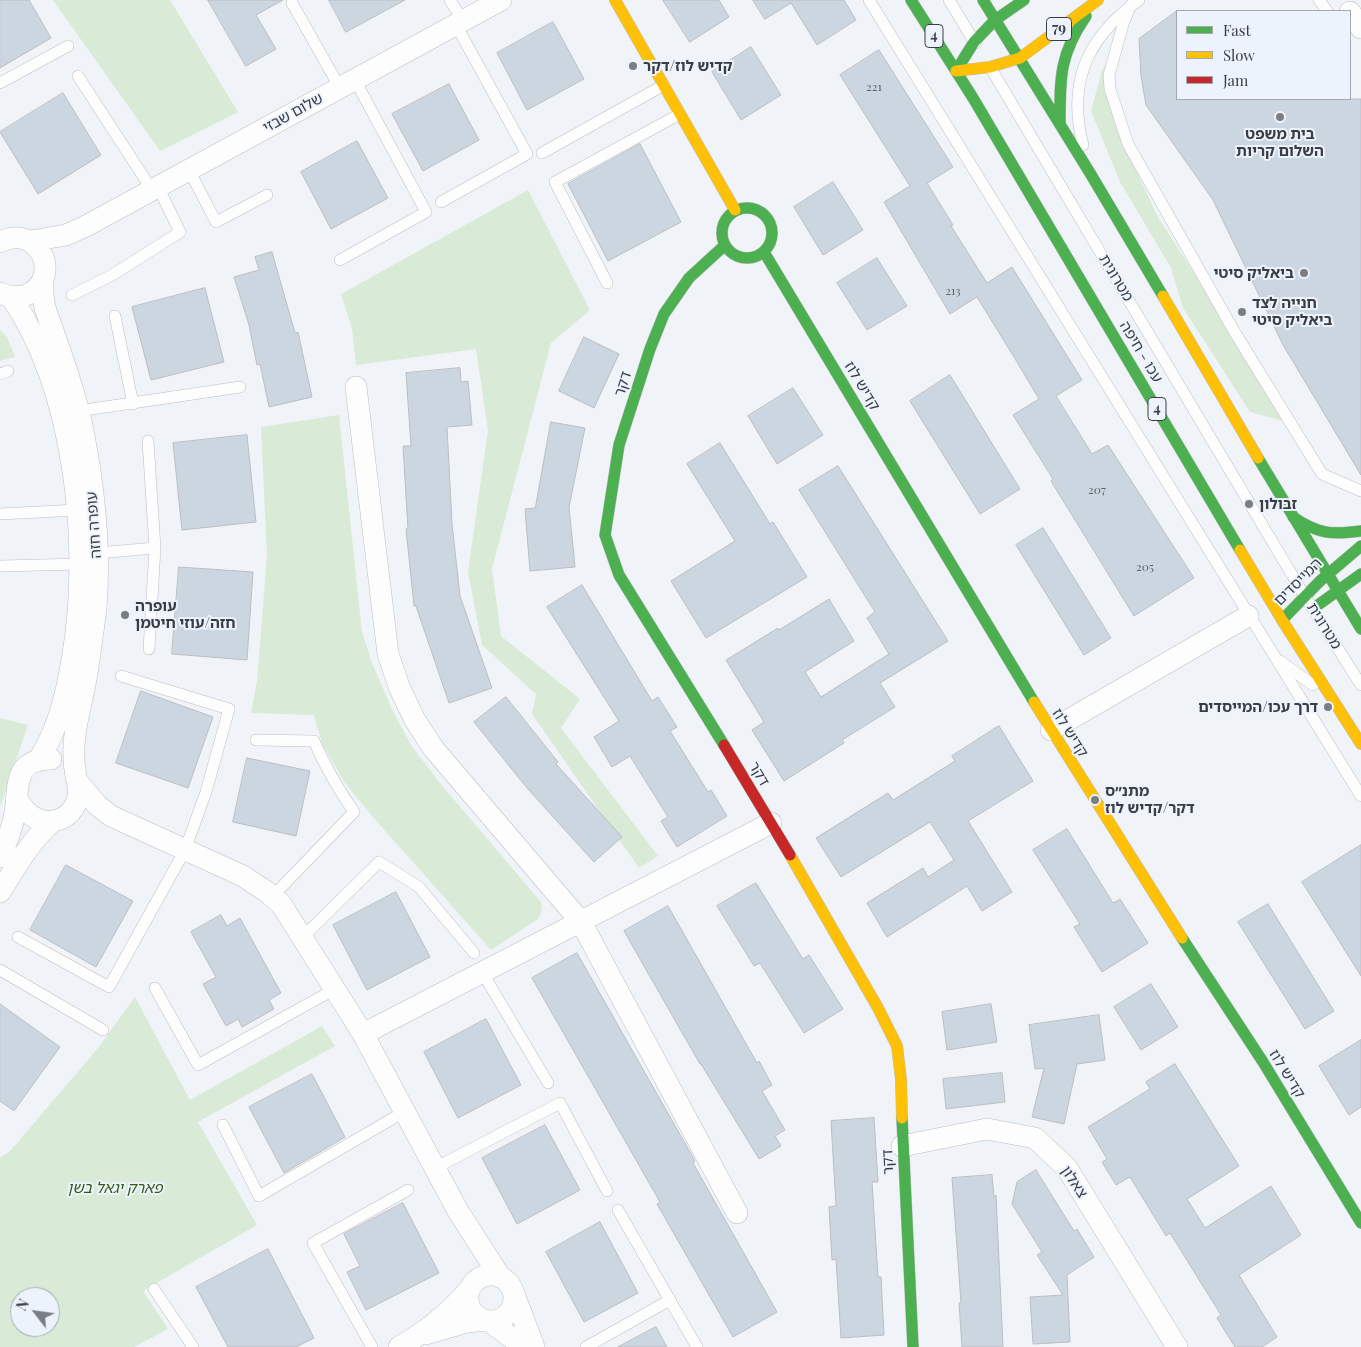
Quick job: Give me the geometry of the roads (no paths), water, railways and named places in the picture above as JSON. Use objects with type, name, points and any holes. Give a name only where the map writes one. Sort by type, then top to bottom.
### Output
[{"type":"main road","points":[[615,0],[735,210]]},
{"type":"main road","name":"עכו - חיפה","points":[[911,0],[956,71],[1282,620],[1361,744]]},
{"type":"main road","points":[[983,0],[1090,173],[1292,517],[1361,629]]},
{"type":"main road","points":[[956,71],[974,42],[995,20],[1024,0]]},
{"type":"main road","points":[[1060,126],[1059,85],[1066,48],[1079,25],[1100,0]]},
{"type":"main road","name":"79","points":[[956,71],[990,68],[1020,58],[1100,0]]},
{"type":"main road","points":[[743,207],[751,208],[766,215],[772,230],[769,246],[764,252],[757,256],[742,258],[729,251],[722,238],[722,230],[729,215],[735,210],[743,207]]},
{"type":"main road","name":"דקר","points":[[725,245],[689,278],[664,314],[650,349],[618,445],[605,535],[619,575],[771,823],[878,1008],[897,1046],[901,1079],[902,1146],[913,1347]]},
{"type":"main road","name":"קדיש לוז","points":[[764,252],[1051,730],[1154,895],[1263,1062],[1361,1223]]},
{"type":"main road","points":[[1292,517],[1309,528],[1328,534],[1361,531]]},
{"type":"main road","name":"המייסדים","points":[[1282,620],[1327,573],[1361,546]]},
{"type":"main road","name":"המייסדים","points":[[1282,620],[1312,608],[1361,574]]},
{"type":"street","name":"שלום שבזי","points":[[0,242],[11,237],[26,240],[66,235],[86,226],[501,0]]},
{"type":"street","points":[[1351,13],[1361,28]]},
{"type":"street","points":[[0,222],[39,248],[44,258],[44,273]]},
{"type":"street","name":"שלום שבזי","points":[[6,295],[20,296],[29,294],[38,287],[53,258],[86,226]]},
{"type":"street","name":"עופרה חזה","points":[[38,761],[59,720],[70,675],[79,610],[89,558],[90,469],[78,411],[45,308],[43,295],[44,273]]},
{"type":"street","name":"עופרה חזה","points":[[6,295],[23,314],[37,341],[58,400],[70,457],[77,510],[89,558],[96,606],[86,679],[75,727],[73,745],[73,761],[77,779]]},
{"type":"street","points":[[356,387],[388,654],[400,689],[415,720],[433,748],[581,922],[737,1213]]},
{"type":"street","points":[[1051,730],[1248,616]]},
{"type":"street","points":[[0,857],[11,831],[19,776],[25,768],[38,761],[52,759],[62,762],[70,768],[97,805],[112,816],[134,828],[243,876],[281,904],[363,1034],[458,1211],[499,1275],[511,1286],[534,1347]]},
{"type":"street","points":[[0,892],[34,840],[58,819],[69,813],[76,804],[79,795],[77,779]]},
{"type":"street","points":[[17,798],[29,816],[39,820],[95,819],[134,828]]},
{"type":"street","points":[[363,1034],[478,962],[581,922],[771,823]]},
{"type":"street","name":"צאלון","points":[[902,1146],[987,1129],[1035,1138],[1067,1168],[1177,1347]]},
{"type":"street","points":[[458,1211],[467,1238],[470,1286],[467,1298],[470,1308],[474,1314],[524,1347]]},
{"type":"street","points":[[408,1342],[459,1301],[479,1277],[486,1274],[499,1275]]},
{"type":"street","points":[[408,1342],[467,1322],[498,1320],[511,1310],[514,1303],[514,1294]]},
{"type":"lane","points":[[441,202],[527,154],[450,0]]},
{"type":"lane","points":[[869,0],[1361,796]]},
{"type":"lane","name":"מטרונית","points":[[949,0],[1304,595],[1361,685]]},
{"type":"lane","points":[[1090,173],[1080,133],[1078,110],[1080,78],[1088,55],[1098,38],[1111,22],[1135,3]]},
{"type":"lane","points":[[1135,3],[1124,21],[1109,75],[1110,89],[1128,144],[1234,331],[1322,474],[1361,491]]},
{"type":"lane","points":[[292,4],[348,84],[426,212],[340,260]]},
{"type":"lane","points":[[0,83],[68,46]]},
{"type":"lane","points":[[72,295],[114,274],[180,232],[155,188],[78,76]]},
{"type":"lane","points":[[542,152],[664,85]]},
{"type":"lane","points":[[607,282],[555,182],[680,114]]},
{"type":"lane","points":[[189,170],[216,222],[267,195]]},
{"type":"lane","points":[[115,316],[133,404]]},
{"type":"lane","points":[[78,411],[240,388]]},
{"type":"lane","points":[[148,441],[156,548],[149,649]]},
{"type":"lane","points":[[0,514],[77,510]]},
{"type":"lane","points":[[0,566],[89,558],[156,548]]},
{"type":"lane","points":[[1274,657],[1332,698]]},
{"type":"lane","points":[[18,937],[109,987],[185,850],[206,792],[229,709],[121,676]]},
{"type":"lane","points":[[256,740],[314,741],[329,774],[354,812],[272,897]]},
{"type":"lane","points":[[303,938],[379,862],[419,887],[478,962],[548,1083]]},
{"type":"lane","points":[[0,970],[103,1030]]},
{"type":"lane","points":[[155,988],[198,1065],[335,989]]},
{"type":"lane","points":[[434,1168],[560,1103],[607,1191]]},
{"type":"lane","points":[[223,1125],[259,1196],[404,1112]]},
{"type":"lane","points":[[372,1347],[313,1243],[408,1190]]},
{"type":"lane","points":[[618,1210],[697,1347]]},
{"type":"lane","points":[[154,1289],[194,1347]]},
{"type":"lane","points":[[586,1347],[670,1300]]},
{"type":"place","name":"קדיש לוז/דקר","points":[[633,66]]},
{"type":"place","name":"בית משפט השלום קריות","points":[[1280,117]]},
{"type":"place","name":"ביאליק סיטי","points":[[1304,273]]},
{"type":"place","name":"חנייה לצד ביאליק סיטי","points":[[1242,312]]},
{"type":"place","name":"זבולון","points":[[1249,504]]},
{"type":"place","name":"עופרה חזה/עוזי חיטמן","points":[[125,615]]},
{"type":"place","name":"דרך עכו/המייסדים","points":[[1328,707]]},
{"type":"place","name":"מתנ״ס דקר/קדיש לוז","points":[[1095,800]]},
{"type":"park label","name":"פארק יגאל בשן","points":[[115,1188]]}]
